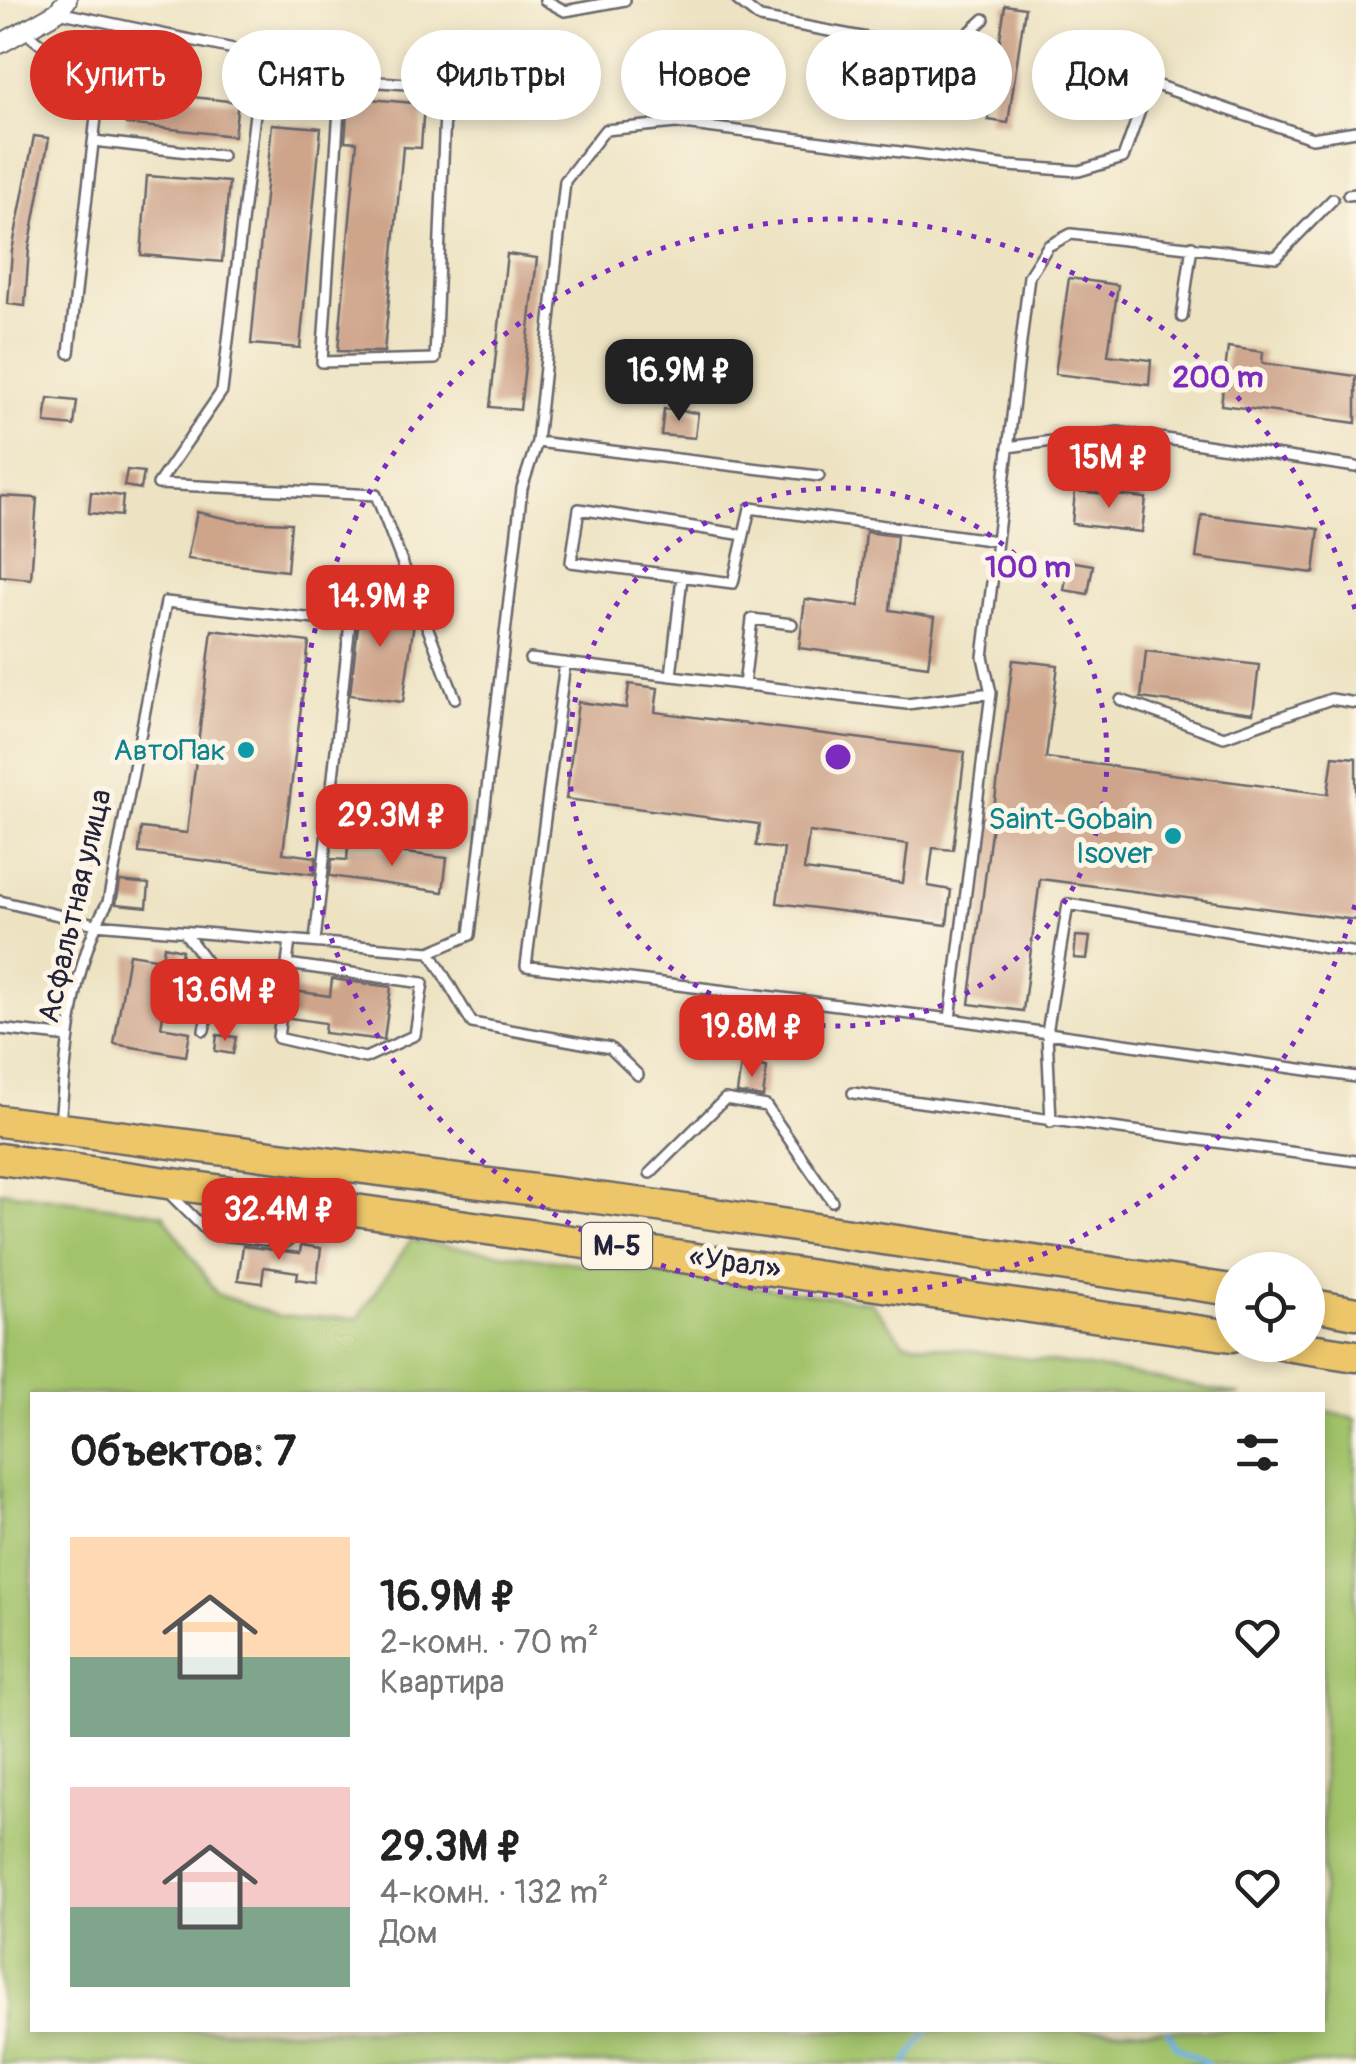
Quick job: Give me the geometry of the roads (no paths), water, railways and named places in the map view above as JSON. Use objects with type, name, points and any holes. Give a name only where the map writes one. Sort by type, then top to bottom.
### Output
[{"type":"main road","name":"«Урал»","points":[[0,1121],[644,1204],[1215,1288]]},
{"type":"main road","name":"«Урал»","points":[[0,1158],[1215,1334]]},
{"type":"main road","points":[[1325,1307],[1356,1312]]},
{"type":"main road","points":[[1325,1351],[1356,1356]]},
{"type":"street","points":[[0,44],[62,6]]},
{"type":"lane","points":[[545,0],[566,11],[625,0]]},
{"type":"lane","points":[[737,0],[760,18],[946,53],[984,20]]},
{"type":"lane","points":[[62,6],[222,45]]},
{"type":"lane","points":[[22,28],[100,91],[69,354]]},
{"type":"lane","points":[[341,79],[446,87],[435,359],[322,362],[341,79]]},
{"type":"lane","points":[[0,901],[95,924],[430,952],[470,935],[522,488],[538,442],[565,181],[605,130],[676,123],[1079,171],[1122,158],[1150,83],[1312,138],[1356,131]]},
{"type":"lane","points":[[254,120],[222,391],[158,484],[376,495],[455,698]]},
{"type":"lane","points":[[94,141],[222,156]]},
{"type":"lane","points":[[950,1019],[991,693],[983,658],[1029,276],[1048,246],[1071,234],[1276,256],[1333,200]]},
{"type":"lane","points":[[1182,317],[1192,246]]},
{"type":"lane","points":[[1008,447],[1118,432],[1356,467]]},
{"type":"lane","points":[[538,442],[818,476]]},
{"type":"lane","points":[[744,535],[579,509],[571,562],[733,584],[744,535],[750,508],[997,541]]},
{"type":"lane","points":[[672,676],[682,577]]},
{"type":"lane","name":"Асфальтная улица","points":[[59,1129],[69,1037],[95,924],[108,902],[166,602],[350,623],[315,941]]},
{"type":"lane","points":[[744,684],[752,619],[792,624]]},
{"type":"lane","points":[[530,659],[907,704],[991,693]]},
{"type":"lane","points":[[565,663],[526,966],[950,1019],[1356,1077]]},
{"type":"lane","points":[[1121,700],[1224,738],[1330,698],[1356,703]]},
{"type":"lane","points":[[1052,1122],[1047,1033],[1068,904],[1356,953]]},
{"type":"lane","points":[[184,932],[216,974],[204,1030]]},
{"type":"lane","points":[[287,964],[423,983],[414,1035],[365,1058],[278,1038],[287,964],[290,940]]},
{"type":"lane","points":[[430,952],[472,1023],[610,1048],[638,1075]]},
{"type":"lane","points":[[0,1029],[69,1037]]},
{"type":"lane","points":[[853,1093],[1356,1161]]},
{"type":"lane","points":[[650,1173],[725,1099],[739,1101],[766,1106],[832,1200]]},
{"type":"lane","points":[[157,1181],[210,1234],[286,1242],[336,1206]]},
{"type":"waterway","points":[[906,2064],[927,2032]]},
{"type":"waterway","points":[[1168,2032],[1177,2046],[1207,2064]]},
{"type":"place","name":"АвтоПак","points":[[246,750]]},
{"type":"place","name":"Saint-Gobain Isover","points":[[1173,836]]}]
